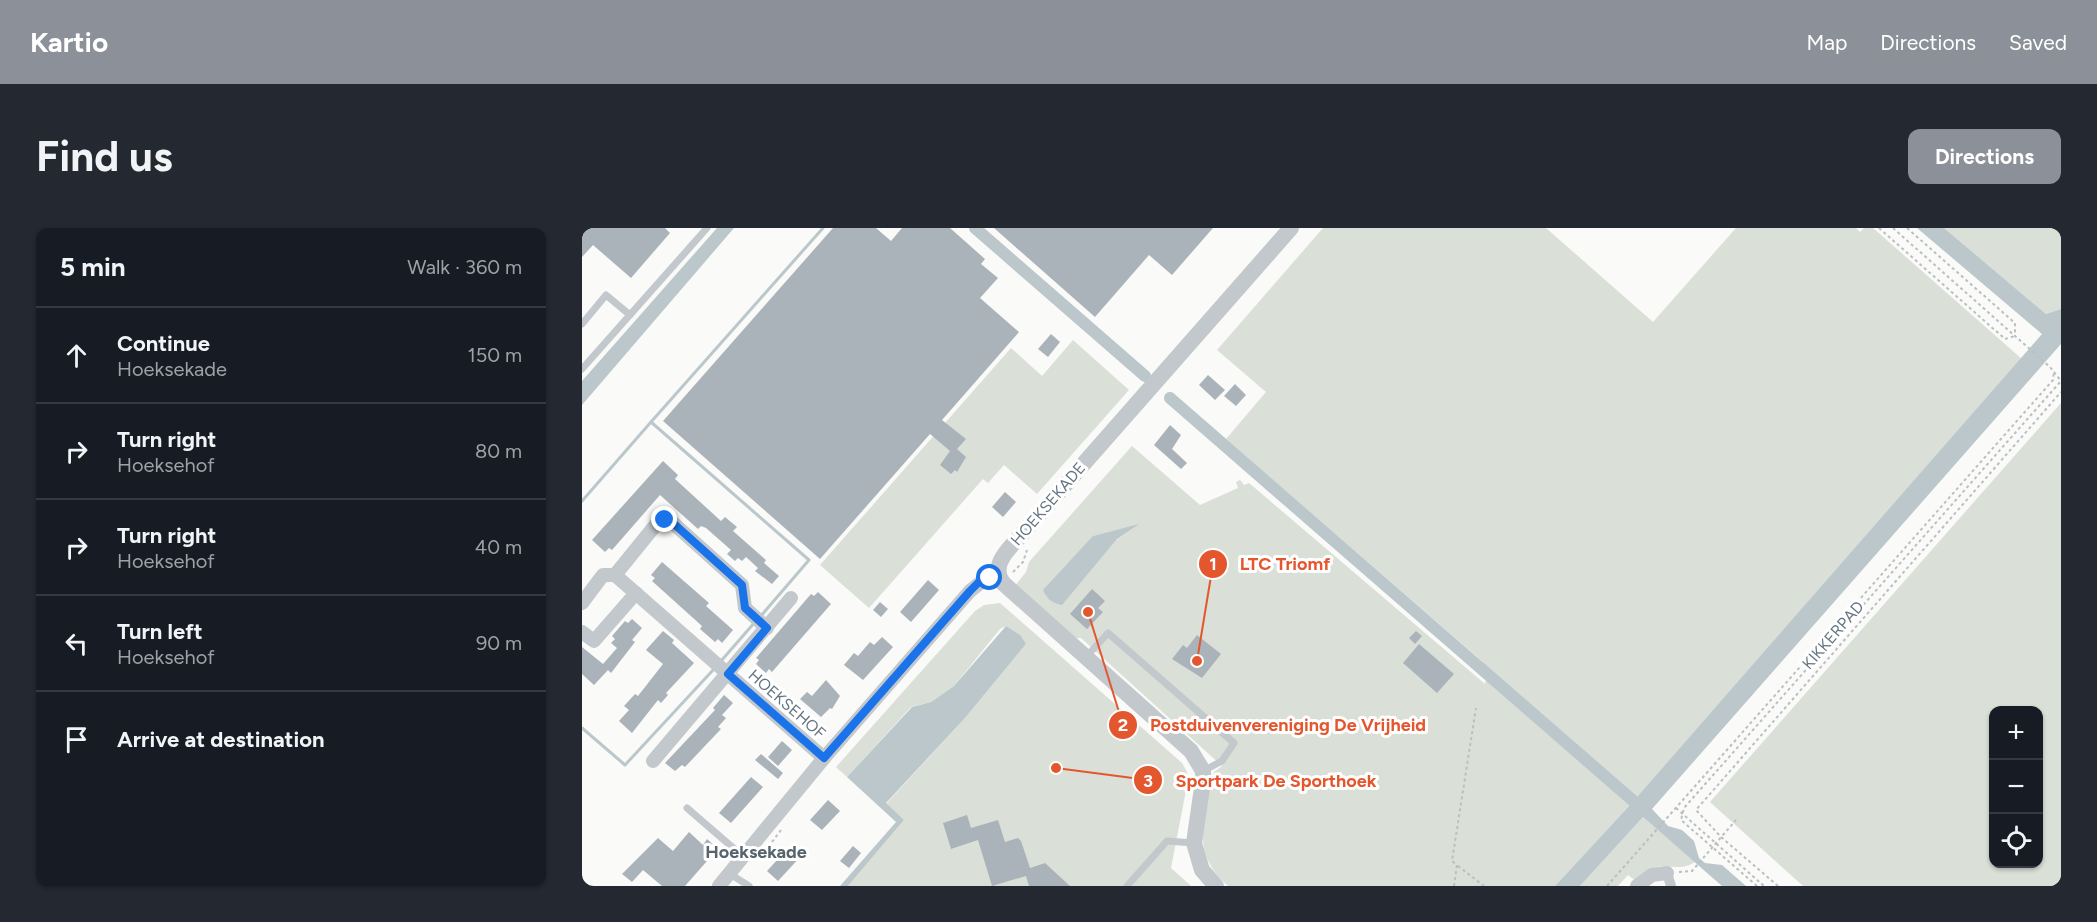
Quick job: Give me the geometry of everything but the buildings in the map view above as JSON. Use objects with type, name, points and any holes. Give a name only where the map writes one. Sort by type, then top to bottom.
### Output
[{"type":"street","name":"HOEKSEKADE","points":[[999,576],[1002,557],[1014,542],[1291,228]]},
{"type":"street","points":[[582,603],[603,575],[615,575],[658,522],[665,520],[673,523],[742,585],[745,608],[760,622]]},
{"type":"street","name":"HOEKSEHOF","points":[[615,575],[824,758]]},
{"type":"street","points":[[719,886],[824,758],[974,586],[985,579],[999,576],[1191,751],[1203,771],[1194,843],[1202,870],[1216,886]]},
{"type":"street","points":[[582,632],[594,641],[636,593]]},
{"type":"street","name":"HOEKSEHOF","points":[[653,760],[728,674],[760,622],[791,598]]},
{"type":"street","points":[[1637,886],[1652,875],[1669,880]]},
{"type":"lane","points":[[582,369],[707,228]]},
{"type":"lane","points":[[582,324],[606,295],[630,315]]},
{"type":"lane","points":[[1086,657],[1108,633],[1234,743],[1222,761],[1203,771]]},
{"type":"lane","points":[[687,808],[739,853],[733,871],[749,886]]},
{"type":"lane","points":[[1127,886],[1167,841],[1194,843]]},
{"type":"path","name":"KIKKERPAD","points":[[1879,228],[2005,339],[2015,336]]},
{"type":"path","name":"KIKKERPAD","points":[[1682,812],[2061,381],[2050,367],[1893,228]]},
{"type":"path","name":"KIKKERPAD","points":[[1907,228],[2015,323],[2015,336]]},
{"type":"path","name":"KIKKERPAD","points":[[1607,886],[2053,380],[2054,371]]},
{"type":"path","name":"KIKKERPAD","points":[[1778,886],[1722,837],[1696,810],[2061,392]]},
{"type":"path","points":[[1476,708],[1452,861],[1484,886]]},
{"type":"path","points":[[1676,808],[1757,886]]},
{"type":"path","points":[[1669,880],[1692,871],[1736,820]]},
{"type":"path","points":[[1714,846],[1764,886]]},
{"type":"path","points":[[1454,886],[1457,865]]},
{"type":"shaded area","points":[[717,228],[734,228],[582,405],[582,381]]},
{"type":"shaded area","points":[[1323,228],[1546,228],[1653,322],[1736,228],[1856,228],[1860,232],[1864,228],[1873,228],[2022,359],[1630,805],[1555,886],[1228,886],[1216,874],[1209,862],[1204,850],[1203,837],[1210,781],[1214,772],[1222,766],[1081,638],[1074,638],[1014,587],[1026,572],[1029,562],[1132,446],[1200,505],[1238,488],[1236,482],[1240,480],[1244,485],[1249,483],[1485,684],[1486,678],[1476,669],[1482,661],[1226,439],[1266,392],[1217,350]],"holes":[[[1137,525],[1117,540],[1093,536]]]},
{"type":"shaded area","points":[[1917,228],[1944,228],[2046,314],[2061,309],[2061,344],[1652,809],[1668,826],[1682,830],[1694,841],[1699,858],[1705,863],[1722,865],[1746,886],[1722,886],[1643,817],[1580,886],[1555,886],[1630,805],[2042,334]]},
{"type":"shaded area","points":[[1944,228],[2061,228],[2061,309],[2046,314]]},
{"type":"shaded area","points":[[1073,340],[1129,390],[1037,494],[1004,465],[988,483],[983,479],[869,608],[820,565],[1011,348],[1042,376]]},
{"type":"shaded area","points":[[2061,403],[2061,886],[1803,886],[1710,802]]},
{"type":"shaded area","points":[[1139,524],[1116,540],[1062,605],[1046,596],[1043,590],[1093,536]]},
{"type":"shaded area","points":[[1000,603],[1182,763],[1188,780],[1171,868],[1191,886],[848,886],[904,820],[886,804],[965,718],[1026,644],[1006,626],[1000,629],[954,686],[931,702],[911,707],[847,777],[836,767],[975,611],[984,605]]},
{"type":"shaded area","points":[[1006,626],[1020,635],[1026,644],[965,718],[886,803],[904,820],[848,886],[840,886],[896,822],[847,777],[912,707],[931,702],[954,686]]},
{"type":"shaded area","points":[[1643,817],[1695,862],[1680,867],[1653,868],[1636,881],[1628,875],[1618,886],[1580,886]]},
{"type":"waterway","points":[[651,422],[823,228]]},
{"type":"waterway","points":[[975,228],[1145,376]]},
{"type":"waterway","points":[[1170,398],[1646,812]]},
{"type":"waterway","points":[[582,501],[651,422],[809,560],[760,617]]},
{"type":"waterway","points":[[721,661],[755,622]]},
{"type":"waterway","points":[[582,728],[625,765],[714,669]]},
{"type":"place","name":"Postduivenvereniging De Vrijheid","points":[[1088,612]]},
{"type":"place","name":"LTC Triomf","points":[[1197,661]]},
{"type":"place","name":"Sportpark De Sporthoek","points":[[1056,768]]},
{"type":"district","name":"Hoeksekade","points":[[756,852]]},
{"type":"route","points":[[665,520],[673,523],[742,585],[745,608],[767,628],[728,674],[824,758],[970,591],[978,583],[990,578]]}]
